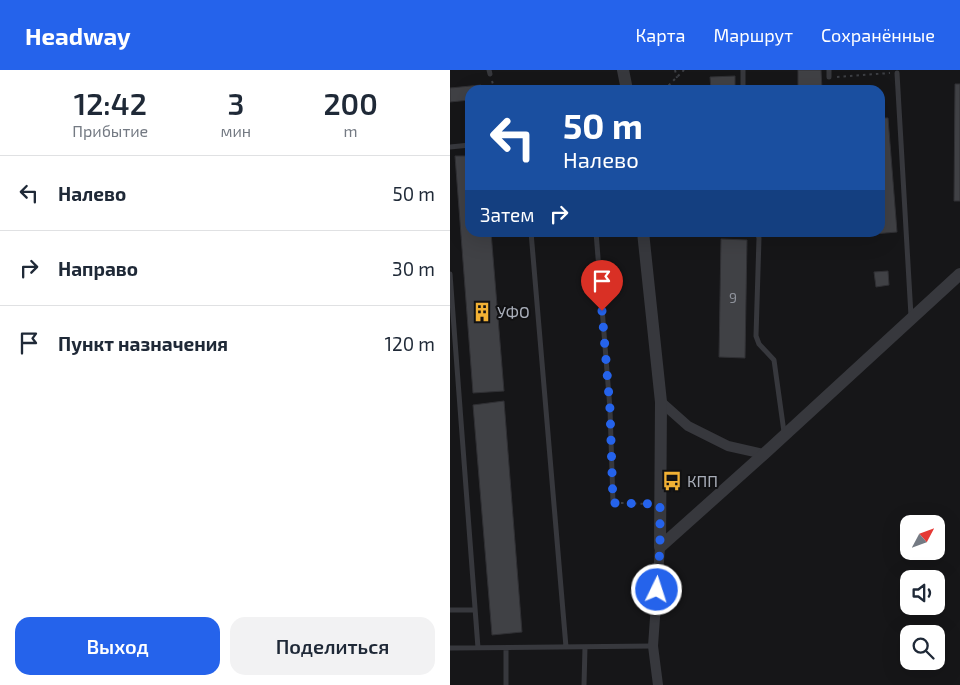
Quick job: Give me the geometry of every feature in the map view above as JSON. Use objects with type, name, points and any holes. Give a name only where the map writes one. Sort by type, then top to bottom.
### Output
[{"type":"street","points":[[623,70],[626,85]]},
{"type":"street","points":[[644,237],[661,402],[660,547],[653,646],[658,685]]},
{"type":"street","points":[[660,547],[960,274]]},
{"type":"street","points":[[661,402],[688,426],[728,446],[764,454]]},
{"type":"lane","points":[[743,70],[743,85]]},
{"type":"lane","points":[[828,77],[829,70]]},
{"type":"lane","points":[[897,73],[911,319]]},
{"type":"lane","points":[[450,147],[465,146]]},
{"type":"lane","points":[[532,237],[566,647]]},
{"type":"lane","points":[[596,237],[610,409],[613,503]]},
{"type":"lane","points":[[759,237],[756,336],[759,344],[774,360],[785,435]]},
{"type":"lane","points":[[450,274],[478,648]]},
{"type":"lane","points":[[450,610],[474,610]]},
{"type":"lane","points":[[450,648],[653,646]]},
{"type":"lane","points":[[584,685],[585,647]]},
{"type":"lane","points":[[506,648],[506,685]]},
{"type":"path","points":[[675,70],[677,78]]},
{"type":"path","points":[[669,85],[684,70]]},
{"type":"path","points":[[880,70],[883,74]]},
{"type":"path","points":[[828,77],[897,73]]},
{"type":"path","points":[[613,503],[660,504]]},
{"type":"building","points":[[798,70],[821,70],[822,85],[798,85]]},
{"type":"building","points":[[735,76],[735,85],[711,85],[710,77]]},
{"type":"building","points":[[955,84],[960,84],[960,201],[954,201]]},
{"type":"building","points":[[465,87],[465,100],[450,102],[450,88]]},
{"type":"building","points":[[885,118],[888,118],[897,232],[885,233]]},
{"type":"building","name":"УФО","points":[[455,156],[465,156],[465,237],[491,237],[504,391],[473,393]]},
{"type":"building","points":[[721,239],[747,240],[745,358],[719,357]]},
{"type":"building","points":[[888,271],[889,285],[876,287],[874,272]]},
{"type":"building","points":[[504,401],[522,632],[492,635],[473,405]]},
{"type":"place","name":"УФО","points":[[482,312]]},
{"type":"place","name":"КПП","points":[[672,481]]},
{"type":"route","points":[[602,311],[610,409],[613,503],[660,504],[657,590]]}]
